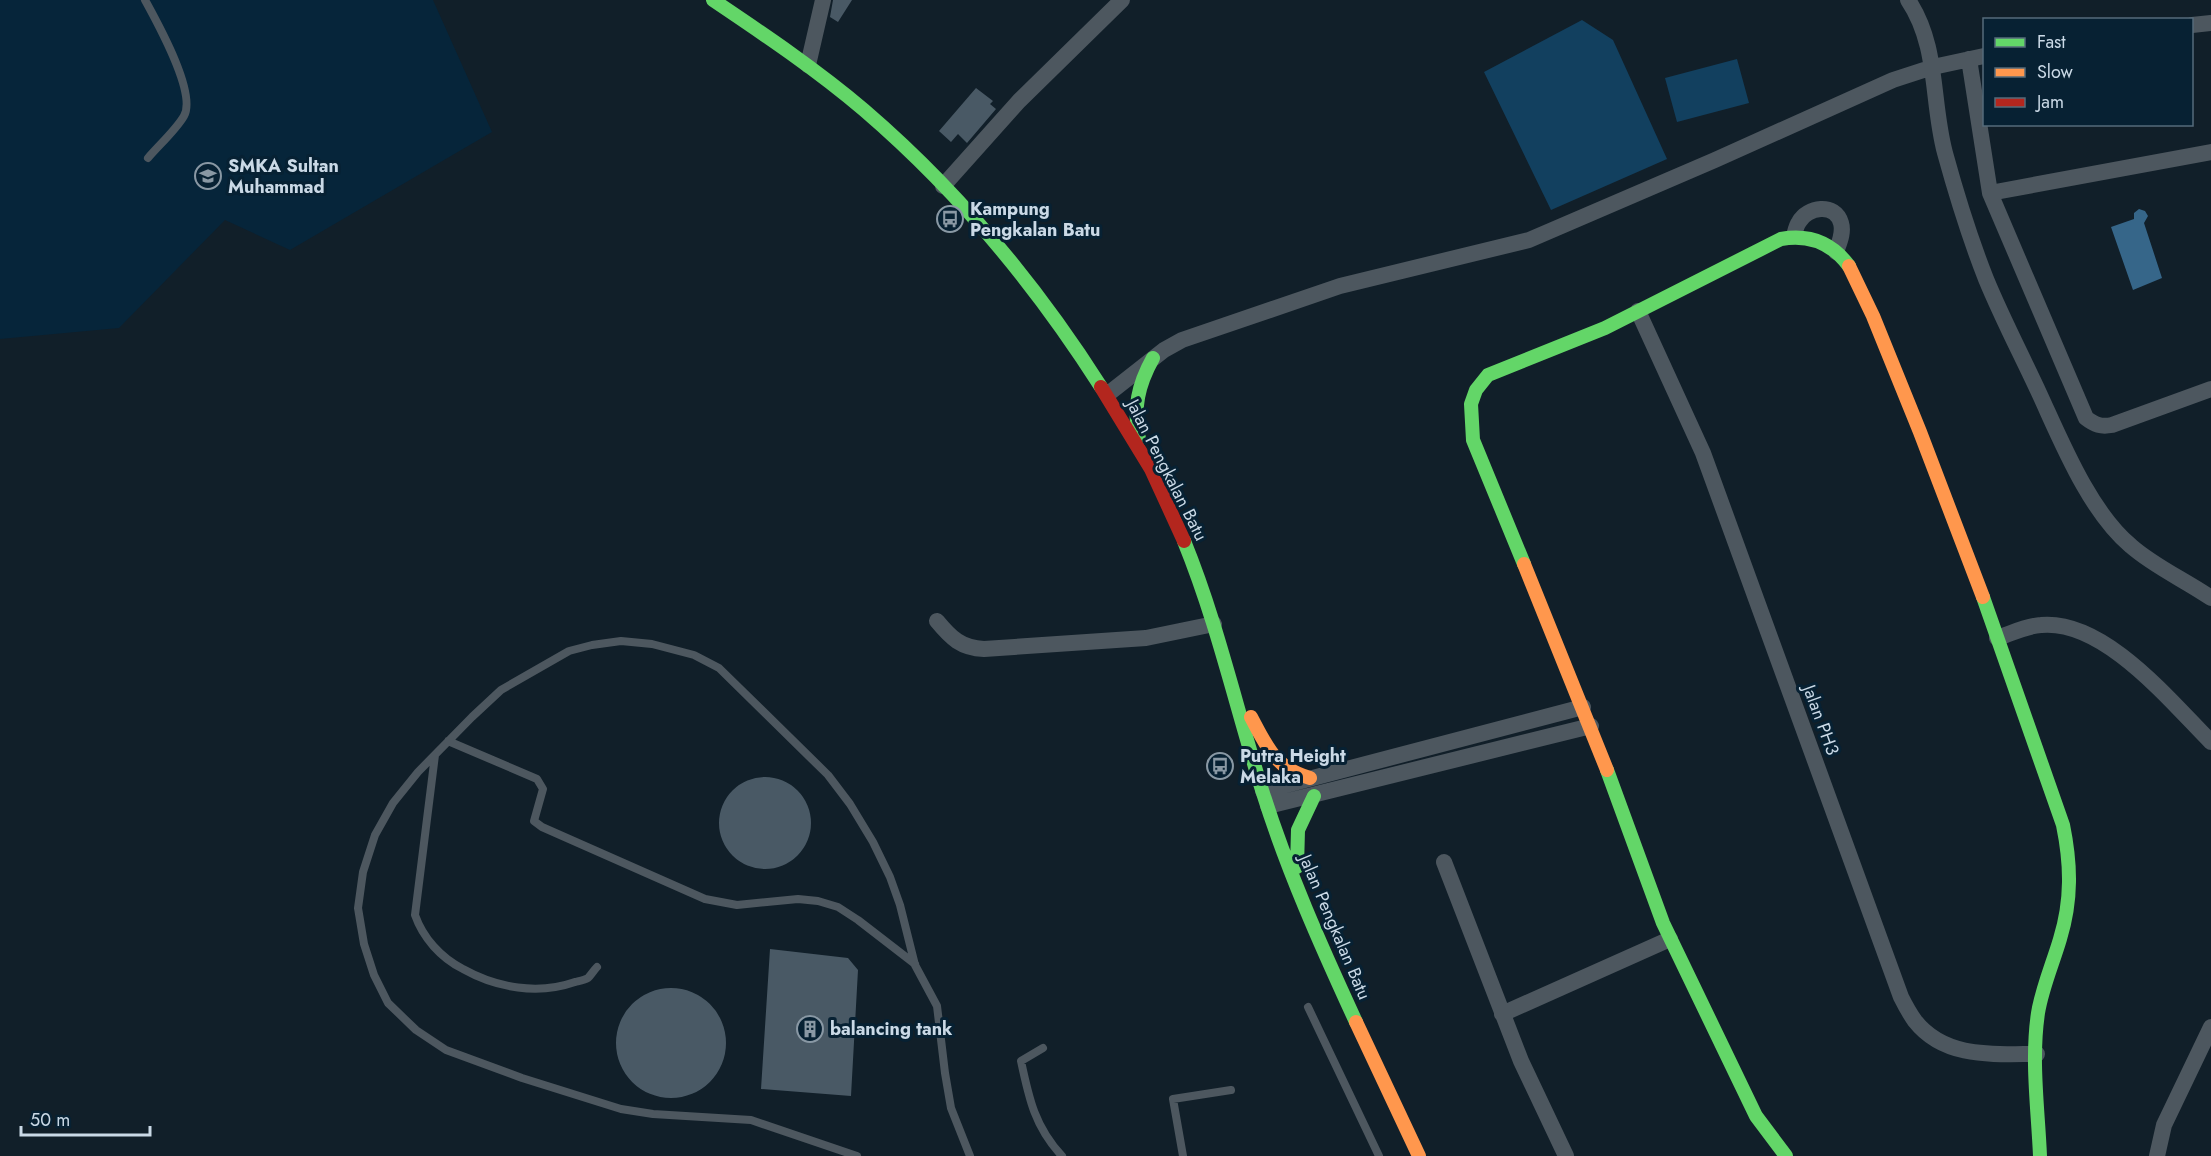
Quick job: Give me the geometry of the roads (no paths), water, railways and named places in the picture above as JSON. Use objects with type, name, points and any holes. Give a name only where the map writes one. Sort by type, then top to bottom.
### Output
[{"type":"street","name":"Jalan Pengkalan Batu","points":[[712,0],[808,65],[863,110],[943,186],[1013,264],[1108,394],[1145,460],[1177,523],[1193,561],[1265,798],[1298,892],[1313,930],[1419,1156]]},
{"type":"street","points":[[808,65],[823,0]]},
{"type":"street","points":[[943,186],[1019,101],[1122,0]]},
{"type":"street","points":[[1908,0],[1918,15],[1927,39],[1945,152],[1986,278],[2064,449],[2084,486],[2106,518],[2130,546],[2211,598]]},
{"type":"street","points":[[2193,25],[2211,22]]},
{"type":"street","points":[[1108,394],[1153,358],[1182,340],[1340,286],[1529,240],[1893,80],[1933,67],[1977,58],[1983,120]]},
{"type":"street","points":[[1984,126],[1990,193],[2086,418],[2094,424],[2112,425],[2211,389]]},
{"type":"street","points":[[1990,193],[2211,152]]},
{"type":"street","points":[[1794,236],[1799,221],[1812,210],[1825,208],[1836,214],[1841,224],[1841,237],[1836,252]]},
{"type":"street","points":[[1786,1156],[1756,1116],[1670,939],[1591,726],[1473,440],[1470,402],[1475,389],[1488,375],[1605,328],[1781,239],[1794,236],[1813,238],[1829,245],[1846,262],[1876,325],[1906,396],[1997,638],[2062,825],[2068,852],[2070,884],[2067,912],[2041,1003],[2037,1034],[2040,1156]]},
{"type":"street","name":"Jalan PH3","points":[[1638,311],[1703,453],[1900,997],[1916,1022],[1936,1040],[1953,1048],[1979,1054],[2037,1054]]},
{"type":"street","points":[[1145,460],[1136,425],[1135,400],[1143,375],[1153,358]]},
{"type":"street","points":[[937,621],[951,638],[962,645],[984,649],[1130,639],[1214,624]]},
{"type":"street","points":[[1997,638],[2025,628],[2042,625],[2074,629],[2091,636],[2110,646],[2127,659],[2211,742]]},
{"type":"street","points":[[1231,682],[1273,757],[1295,775],[1310,778]]},
{"type":"street","points":[[1265,798],[1310,778],[1583,707]]},
{"type":"street","points":[[1265,798],[1314,796],[1591,726]]},
{"type":"street","points":[[1396,756],[1401,774]]},
{"type":"street","points":[[1348,768],[1353,786]]},
{"type":"street","points":[[1298,892],[1296,833],[1301,816],[1314,796]]},
{"type":"street","points":[[1444,862],[1521,1061],[1566,1156]]},
{"type":"street","points":[[1502,1014],[1670,939]]},
{"type":"street","points":[[2157,1156],[2164,1125],[2211,1027]]},
{"type":"lane","points":[[145,0],[166,39],[188,97],[185,115],[148,158]]},
{"type":"lane","points":[[857,1156],[751,1120],[653,1114],[621,1109],[522,1078],[446,1050],[416,1030],[388,1003],[374,975],[364,944],[358,908],[363,872],[375,835],[393,803],[435,754],[501,690],[569,651],[621,641],[651,644],[694,655],[719,668],[828,775],[850,804],[873,842],[890,877],[900,905],[915,965],[938,1006],[951,1108],[970,1156]]},
{"type":"lane","points":[[448,741],[537,779],[543,789],[534,821],[542,827],[705,899],[737,905],[798,899],[818,901],[838,908],[858,920],[915,965]]},
{"type":"lane","points":[[435,754],[415,915],[420,931],[438,952],[462,969],[495,982],[522,989],[547,989],[569,985],[588,978],[597,967]]},
{"type":"lane","points":[[1308,1007],[1378,1156]]},
{"type":"lane","points":[[1043,1048],[1021,1061],[1031,1106],[1047,1140],[1062,1156]]},
{"type":"lane","points":[[1183,1156],[1173,1100],[1231,1090]]},
{"type":"place","name":"SMKA Sultan Muhammad","points":[[208,176]]},
{"type":"place","name":"Kampung Pengkalan Batu","points":[[950,219]]},
{"type":"place","name":"Putra Height Melaka","points":[[1220,766]]},
{"type":"place","name":"balancing tank","points":[[810,1029]]}]
